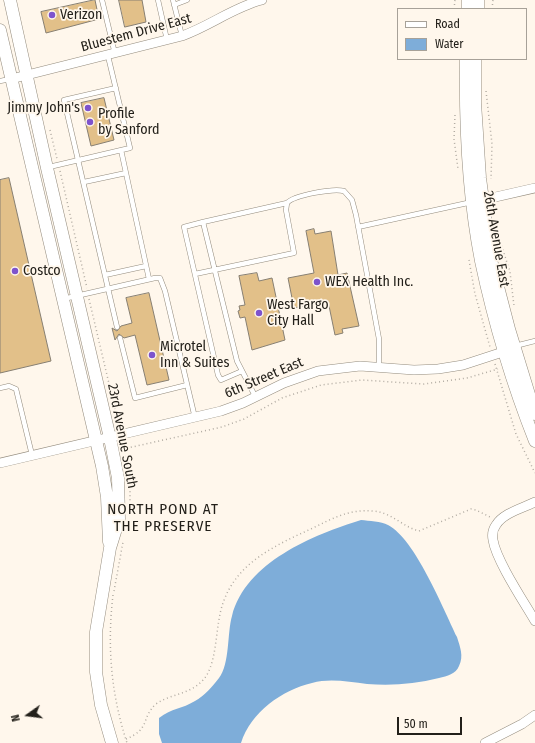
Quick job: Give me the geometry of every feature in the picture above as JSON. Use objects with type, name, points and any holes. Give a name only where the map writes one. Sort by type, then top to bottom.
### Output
[{"type":"street","name":"23rd Avenue South","points":[[10,0],[27,76],[53,166],[115,436],[119,519],[110,548]]},
{"type":"street","name":"Bluestem Drive East","points":[[6,80],[112,55],[182,36],[204,27],[234,10],[257,1]]},
{"type":"street","name":"23rd Avenue South","points":[[0,30],[6,80],[63,299],[96,440],[107,498],[110,548]]},
{"type":"street","name":"26th Avenue East","points":[[466,60],[466,102],[478,201]]},
{"type":"street","name":"26th Avenue East","points":[[475,60],[475,103],[481,261],[510,350],[535,414]]},
{"type":"street","points":[[478,201],[535,188]]},
{"type":"street","name":"26th Avenue East","points":[[510,350],[522,408],[535,441]]},
{"type":"street","name":"6th Street East","points":[[0,463],[232,408],[284,382],[318,371],[360,366],[379,366],[414,370],[438,369],[463,365],[510,350]]},
{"type":"street","points":[[535,502],[503,517],[496,525],[492,536],[494,545],[505,568],[535,622]]},
{"type":"street","points":[[110,548],[96,632],[96,672],[101,705],[112,743]]},
{"type":"street","points":[[485,743],[522,724],[535,715]]},
{"type":"lane","points":[[53,166],[130,148],[116,88],[112,55],[102,0]]},
{"type":"lane","points":[[158,0],[167,40]]},
{"type":"lane","points":[[173,0],[182,36]]},
{"type":"lane","points":[[174,5],[181,1],[187,0]]},
{"type":"lane","points":[[116,88],[64,100],[117,327]]},
{"type":"lane","points":[[121,150],[149,279]]},
{"type":"lane","points":[[84,182],[126,173]]},
{"type":"lane","points":[[242,371],[221,380],[218,375],[184,227],[287,203],[293,198],[341,190],[350,196],[352,200],[358,227],[379,339],[379,366]]},
{"type":"lane","points":[[358,227],[478,201]]},
{"type":"lane","points":[[195,274],[294,253],[286,210],[287,203]]},
{"type":"lane","points":[[203,222],[233,346],[242,371],[255,396]]},
{"type":"lane","points":[[105,275],[146,266]]},
{"type":"lane","points":[[63,299],[149,279],[160,278],[195,418]]},
{"type":"lane","points":[[120,338],[135,398],[187,385]]},
{"type":"lane","points":[[510,350],[535,341]]},
{"type":"lane","points":[[0,388],[10,386],[16,389],[32,455]]},
{"type":"path","points":[[485,84],[492,144],[491,182]]},
{"type":"path","points":[[50,130],[53,166],[82,294],[115,436],[124,449],[130,481],[129,513]]},
{"type":"path","points":[[499,236],[510,272],[514,308]]},
{"type":"path","points":[[124,449],[222,427],[244,419],[282,398],[321,385],[362,380],[383,380],[424,384],[467,378],[497,369],[516,434],[535,473]]},
{"type":"path","points":[[126,739],[142,730],[150,712],[156,704],[194,688],[205,678],[214,654],[217,624],[223,602],[231,586],[247,566],[274,546],[349,512],[374,511],[386,514],[419,531],[471,510],[476,510],[489,518],[492,514]]},
{"type":"path","points":[[124,541],[114,594],[110,644],[110,671],[114,698],[127,743]]},
{"type":"water","points":[[361,520],[388,525],[408,544],[418,559],[457,637],[461,655],[458,669],[451,674],[439,678],[403,684],[376,685],[346,681],[312,683],[290,691],[269,704],[252,722],[241,743],[162,743],[159,734],[159,718],[168,712],[190,704],[205,694],[223,672],[227,657],[232,616],[240,597],[251,580],[266,566],[284,553],[323,534]]},
{"type":"building","points":[[95,0],[99,19],[46,33],[41,12]]},
{"type":"building","points":[[119,0],[142,0],[146,22],[125,27]]},
{"type":"building","points":[[104,98],[114,140],[91,146],[81,103]]},
{"type":"building","name":"Costco","points":[[9,178],[51,361],[0,373],[0,180]]},
{"type":"building","name":"WEX Health Inc.","points":[[314,229],[315,234],[331,231],[338,275],[347,273],[359,326],[342,329],[343,333],[335,335],[328,301],[294,308],[288,278],[314,273],[306,231]]},
{"type":"building","name":"West Fargo City Hall","points":[[257,273],[259,281],[272,278],[285,340],[252,350],[245,317],[240,318],[238,311],[240,310],[239,306],[245,305],[239,276]]},
{"type":"building","name":"Microtel Inn & Suites","points":[[149,293],[169,380],[147,385],[135,335],[124,338],[119,334],[115,340],[112,328],[117,331],[121,326],[132,323],[126,298]]},
{"type":"place","name":"Verizon","points":[[52,15]]},
{"type":"place","name":"Jimmy John's","points":[[88,108]]},
{"type":"place","name":"Profile by Sanford","points":[[90,122]]},
{"type":"place","name":"Costco","points":[[15,271]]},
{"type":"place","name":"WEX Health Inc.","points":[[317,282]]},
{"type":"place","name":"West Fargo City Hall","points":[[259,313]]},
{"type":"place","name":"Microtel Inn & Suites","points":[[152,355]]},
{"type":"district","name":"NORTH POND AT THE PRESERVE","points":[[163,518]]}]
